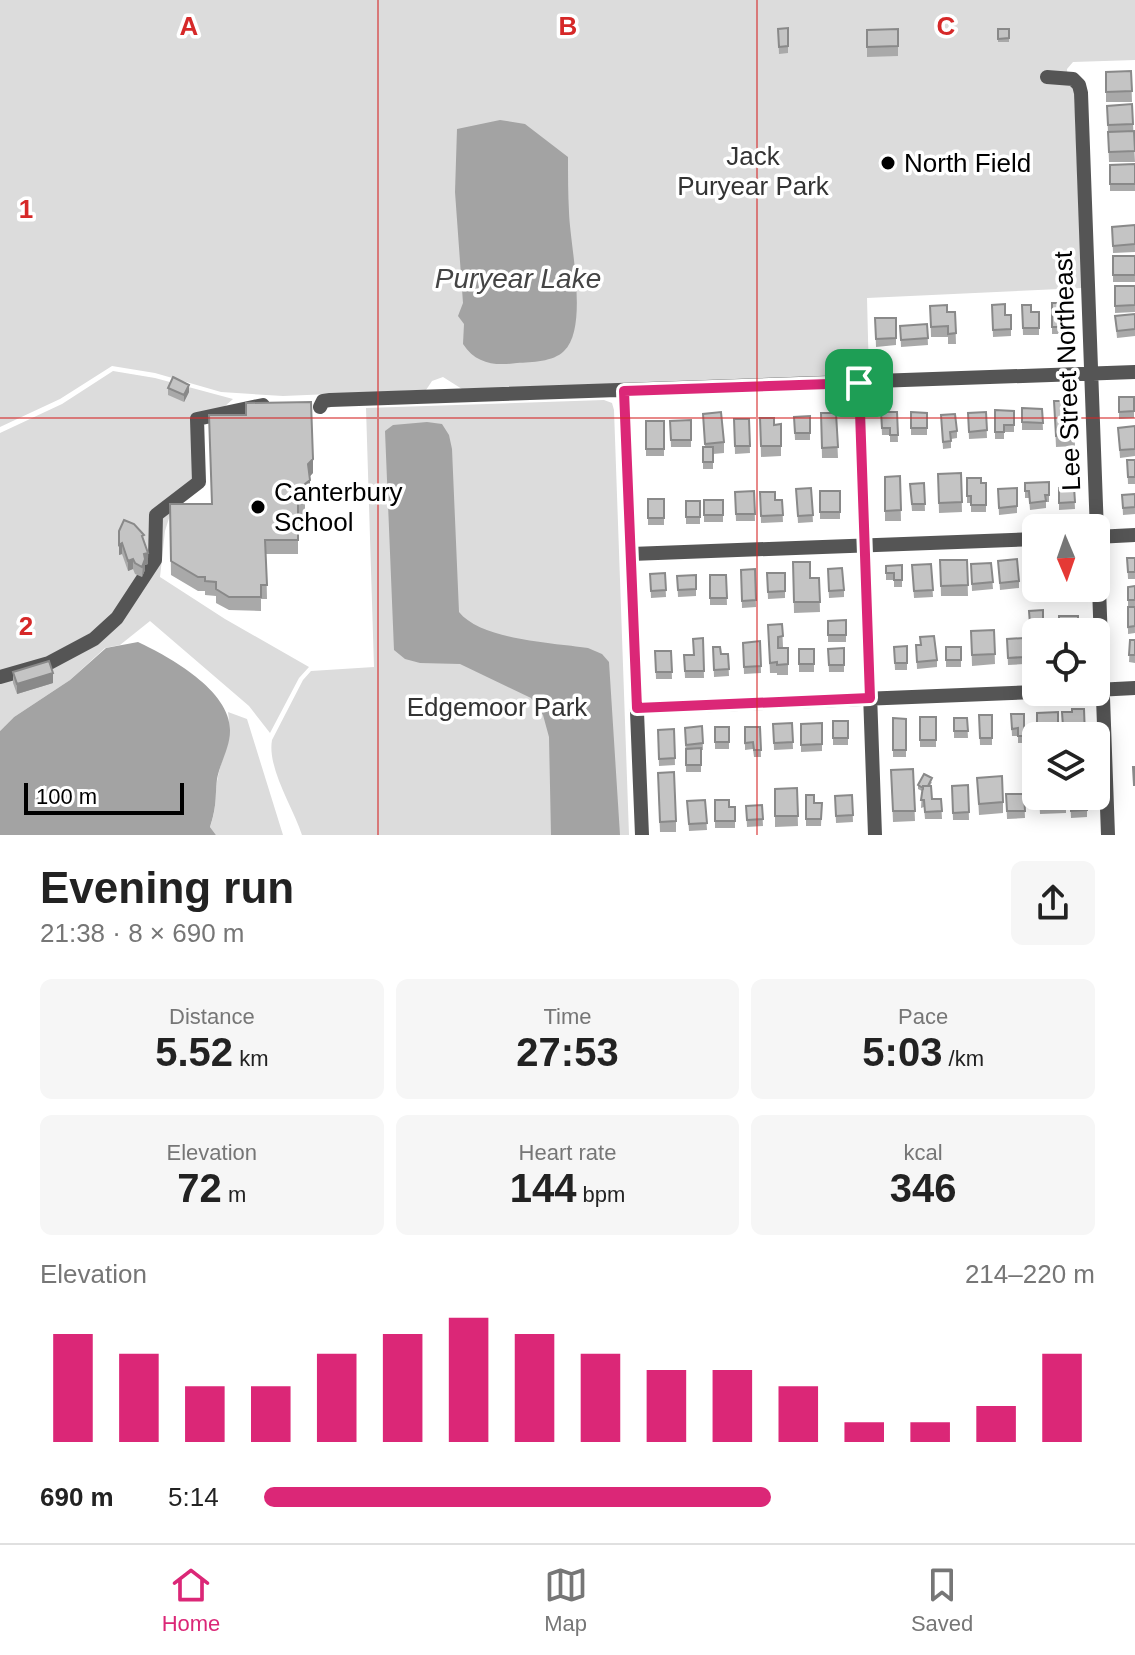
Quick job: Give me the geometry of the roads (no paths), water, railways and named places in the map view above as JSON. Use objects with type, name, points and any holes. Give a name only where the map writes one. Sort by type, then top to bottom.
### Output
[{"type":"street","name":"Lee Street Northeast","points":[[1047,77],[1073,79],[1081,93],[1096,514]]},
{"type":"street","points":[[304,405],[320,406],[323,401],[330,400],[1135,372]]},
{"type":"street","points":[[859,383],[875,835]]},
{"type":"street","points":[[624,391],[642,835]]},
{"type":"street","points":[[0,677],[49,663],[94,639],[117,618],[155,560],[156,515],[199,482],[197,419],[256,405],[272,405]]},
{"type":"street","points":[[1110,536],[1135,535]]},
{"type":"street","points":[[631,554],[1022,539]]},
{"type":"street","points":[[1110,689],[1135,688]]},
{"type":"street","points":[[637,708],[1022,693]]},
{"type":"street","name":"Lee Street Northeast","points":[[1101,706],[1108,835]]},
{"type":"water","name":"Puryear Lake","points":[[500,120],[525,124],[568,157],[577,306],[575,324],[564,351],[542,361],[501,364],[480,360],[463,344],[464,324],[458,316],[463,303],[455,192],[457,129]]},
{"type":"water","points":[[442,424],[449,435],[452,449],[459,612],[484,629],[538,642],[588,648],[602,654],[609,662],[620,835],[551,835],[549,737],[543,715],[531,698],[460,664],[420,663],[405,659],[394,650],[385,431],[393,425]]},
{"type":"water","points":[[138,642],[196,677],[221,702],[228,716],[230,737],[217,779],[210,827],[216,835],[0,835],[0,731],[14,717],[70,680],[106,648]]},
{"type":"place","name":"North Field","points":[[888,163]]},
{"type":"place","name":"Canterbury School","points":[[258,507]]},
{"type":"park label","name":"Jack Puryear Park","points":[[753,171]]},
{"type":"park label","name":"Edgemoor Park","points":[[497,707]]}]
